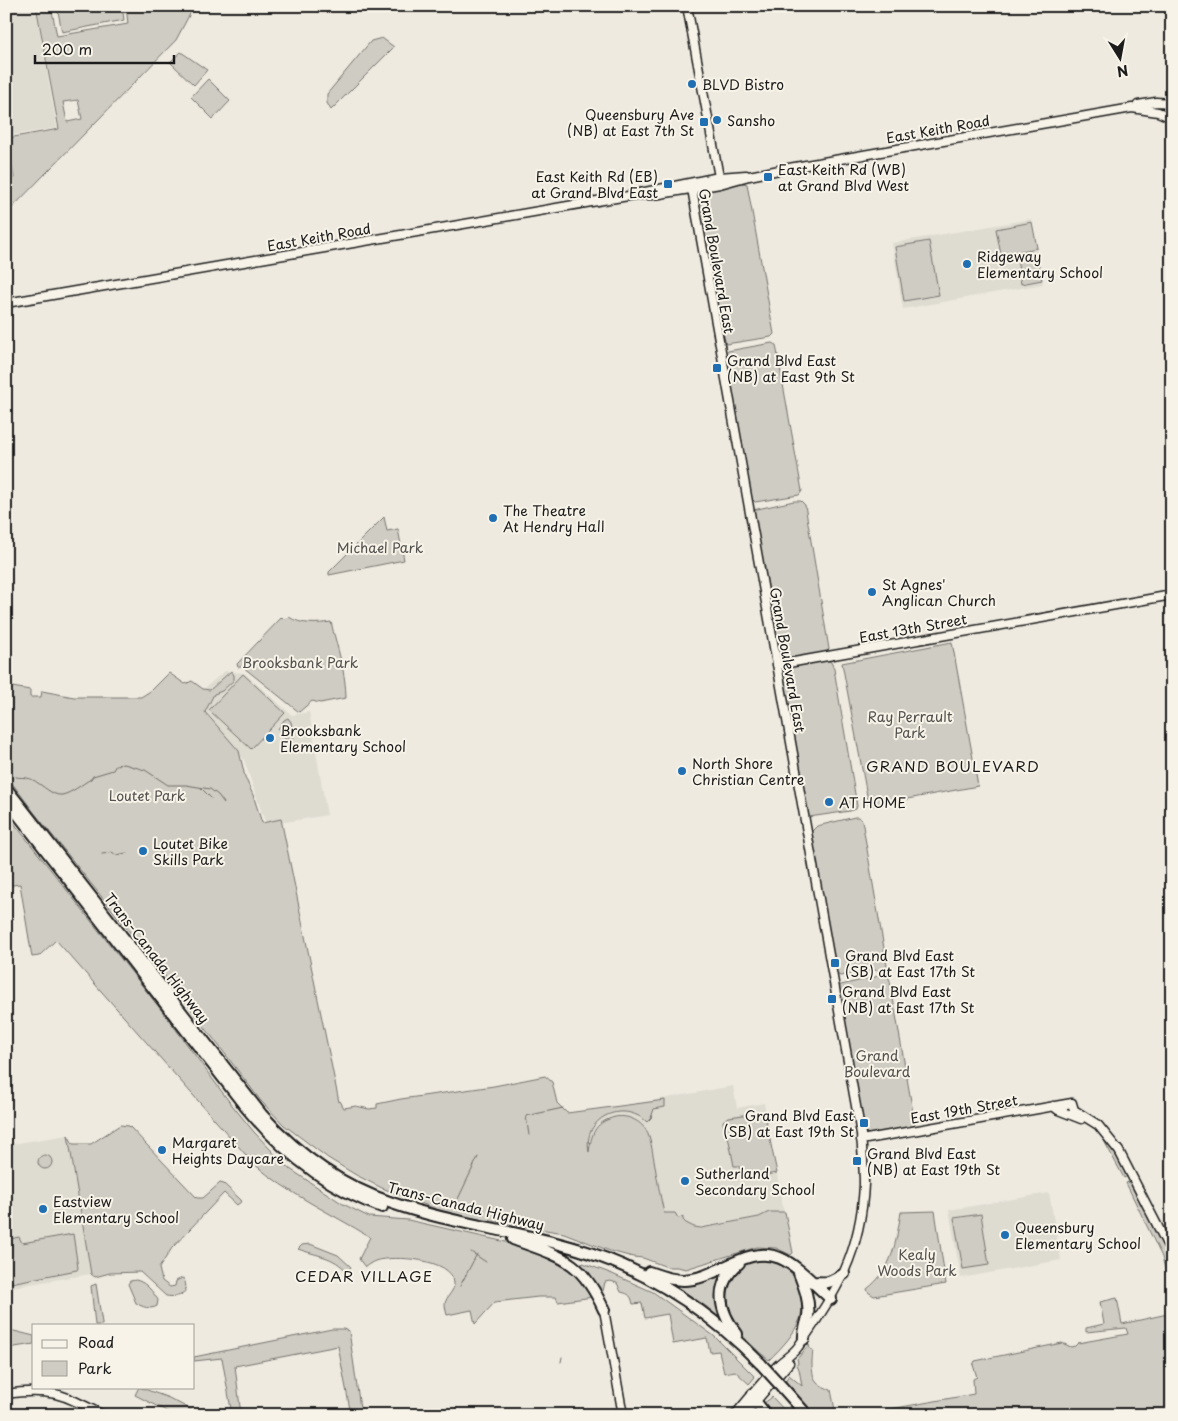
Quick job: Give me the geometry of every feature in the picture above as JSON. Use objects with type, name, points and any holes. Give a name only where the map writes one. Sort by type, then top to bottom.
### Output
[{"type":"highway","points":[[6,780],[21,806]]},
{"type":"highway","name":"Trans-Canada Highway","points":[[6,788],[251,1101],[273,1127],[298,1151],[343,1181],[393,1204],[586,1251],[637,1272],[686,1299],[728,1332],[775,1384],[807,1415]]},
{"type":"highway","name":"Trans-Canada Highway","points":[[6,799],[245,1106],[268,1132],[294,1156],[332,1184],[376,1205],[584,1257],[618,1270],[650,1285],[682,1304],[759,1366]]},
{"type":"highway","points":[[513,1239],[558,1256],[577,1268],[591,1283],[604,1310]]},
{"type":"highway","points":[[586,1251],[617,1260],[662,1277],[679,1280],[701,1278],[732,1263],[761,1255],[770,1255],[786,1262],[831,1299]]},
{"type":"highway","points":[[744,1259],[734,1267],[727,1277],[722,1292],[721,1304],[730,1325],[759,1366]]},
{"type":"highway","points":[[797,1270],[805,1290],[808,1305],[808,1315],[803,1331],[804,1339]]},
{"type":"highway","points":[[812,1282],[827,1284],[844,1274]]},
{"type":"highway","name":"Trans-Canada Highway","points":[[775,1384],[798,1415]]},
{"type":"highway","points":[[754,1398],[766,1415]]},
{"type":"main road","points":[[687,6],[719,177],[731,182]]},
{"type":"main road","name":"East Keith Road","points":[[1132,108],[1137,105],[1156,102],[1172,103]]},
{"type":"main road","name":"East Keith Road","points":[[691,186],[707,186],[731,182],[749,176],[1132,108],[1158,112],[1172,118]]},
{"type":"main road","name":"East Keith Road","points":[[6,303],[636,195],[654,195],[719,177],[740,174],[749,176]]},
{"type":"main road","points":[[707,186],[718,180],[719,177]]},
{"type":"main road","name":"Grand Boulevard East","points":[[691,186],[861,1140],[864,1182],[862,1209],[856,1240],[844,1274],[831,1299],[790,1359],[780,1363],[775,1384],[754,1398]]},
{"type":"main road","name":"East 13th Street","points":[[777,665],[1172,595]]},
{"type":"main road","name":"East 19th Street","points":[[861,1140],[1072,1103],[1074,1110],[1095,1123],[1105,1135]]},
{"type":"main road","points":[[1053,1106],[1058,1110],[1080,1118],[1105,1135],[1124,1161],[1172,1254]]},
{"type":"main road","points":[[604,1310],[623,1415]]},
{"type":"main road","points":[[6,1394],[47,1391],[70,1398],[103,1415]]},
{"type":"main road","points":[[735,1415],[754,1398]]},
{"type":"main road","points":[[744,1415],[754,1398]]},
{"type":"shaded area","points":[[6,6],[35,6],[57,128],[7,136],[12,177],[6,178]]},
{"type":"shaded area","name":"Ridgeway Elementary School","points":[[1031,219],[1043,284],[903,309],[892,243]]},
{"type":"shaded area","name":"Brooksbank Elementary School","points":[[225,671],[244,673],[292,715],[309,712],[327,815],[268,825],[264,819],[244,760],[198,701],[206,687]]},
{"type":"shaded area","name":"Sutherland Secondary School","points":[[733,1086],[737,1108],[764,1103],[784,1213],[634,1238],[612,1234],[600,1225],[580,1114]]},
{"type":"shaded area","name":"Eastview Elementary School","points":[[68,1135],[91,1274],[6,1288],[6,1145]]},
{"type":"shaded area","name":"Queensbury Elementary School","points":[[1049,1193],[1061,1260],[961,1278],[949,1210]]},
{"type":"green space","points":[[36,6],[51,6],[57,36],[128,24],[126,6],[194,6],[176,40],[6,214],[6,180],[14,178],[8,138],[59,129]],"holes":[[[78,100],[82,119],[67,122],[63,102]]]},
{"type":"green space","points":[[57,6],[122,6],[124,20],[62,32]]},
{"type":"green space","points":[[382,38],[394,47],[331,110],[327,103],[327,94],[371,41]]},
{"type":"green space","points":[[181,52],[207,70],[194,85],[170,62]]},
{"type":"green space","points":[[208,79],[230,101],[213,119],[191,97]]},
{"type":"green space","points":[[747,184],[774,334],[771,337],[726,344],[716,307],[696,192],[710,187]]},
{"type":"green space","points":[[1032,222],[1037,248],[1001,255],[996,229]]},
{"type":"green space","points":[[929,241],[939,295],[904,301],[895,247]]},
{"type":"green space","points":[[1037,255],[1042,280],[1021,284],[1017,259]]},
{"type":"green space","points":[[772,343],[776,345],[802,491],[799,495],[755,502],[752,499],[746,473],[724,354],[728,351]]},
{"type":"green space","points":[[801,501],[805,505],[829,649],[825,653],[783,659],[780,657],[775,637],[753,510]]},
{"type":"green space","name":"Michael Park","points":[[384,517],[387,531],[398,529],[404,560],[329,575],[329,572]]},
{"type":"green space","name":"Brooksbank Park","points":[[282,617],[284,619],[289,617],[294,620],[310,623],[331,622],[343,670],[346,698],[320,703],[312,701],[299,712],[243,667],[238,667],[237,664]]},
{"type":"green space","name":"Ray Perrault Park","points":[[952,642],[978,786],[869,806],[842,663]]},
{"type":"green space","name":"Grand Boulevard","points":[[827,660],[831,662],[834,669],[857,806],[856,809],[850,811],[809,817],[807,815],[781,670]]},
{"type":"green space","name":"Loutet Park","points":[[231,671],[234,675],[234,680],[222,691],[214,694],[205,712],[239,751],[245,777],[262,823],[281,819],[339,1102],[344,1108],[356,1106],[369,1109],[377,1108],[377,1104],[401,1099],[494,1086],[545,1076],[552,1082],[557,1103],[567,1113],[665,1100],[665,1107],[654,1109],[651,1118],[647,1122],[637,1115],[626,1112],[616,1112],[606,1116],[592,1130],[588,1140],[589,1152],[596,1128],[604,1122],[619,1116],[639,1122],[649,1137],[664,1213],[675,1213],[678,1218],[683,1217],[686,1223],[701,1228],[759,1217],[769,1212],[785,1212],[793,1253],[791,1255],[776,1248],[757,1247],[686,1269],[667,1267],[643,1258],[610,1251],[564,1233],[467,1217],[436,1209],[382,1188],[356,1175],[328,1158],[284,1125],[261,1101],[181,996],[6,775],[6,686],[30,690],[30,697],[41,697],[42,691],[74,697],[141,697],[152,690],[169,673],[185,684],[192,681],[203,689],[210,690]]},
{"type":"green space","points":[[243,674],[285,713],[251,749],[209,710]]},
{"type":"green space","points":[[288,718],[291,722],[294,738],[286,740],[278,729],[284,720]]},
{"type":"green space","points":[[6,813],[166,1016],[228,1100],[254,1132],[287,1167],[343,1204],[369,1217],[408,1220],[506,1242],[561,1262],[575,1268],[593,1297],[558,1302],[556,1297],[538,1297],[495,1302],[475,1324],[472,1310],[447,1315],[445,1304],[454,1283],[451,1275],[444,1268],[420,1260],[394,1258],[375,1261],[365,1267],[359,1259],[370,1237],[295,1194],[253,1163],[56,940],[39,956],[32,957],[20,884],[6,886]]},
{"type":"green space","points":[[855,817],[862,820],[887,966],[880,971],[840,976],[836,973],[831,951],[810,833],[817,826]]},
{"type":"green space","name":"Grand Boulevard","points":[[883,975],[888,976],[890,981],[915,1124],[911,1127],[869,1134],[865,1132],[859,1111],[837,986]]},
{"type":"green space","points":[[764,1112],[777,1173],[741,1179],[739,1166],[734,1166],[728,1136],[725,1136],[723,1121],[729,1117]]},
{"type":"green space","points":[[120,1125],[129,1126],[197,1198],[203,1198],[220,1183],[224,1184],[242,1201],[237,1205],[224,1193],[172,1248],[159,1268],[162,1281],[170,1287],[175,1286],[176,1281],[184,1279],[186,1288],[182,1294],[166,1296],[140,1272],[110,1273],[95,1277],[91,1274],[68,1135],[73,1144],[91,1144]]},
{"type":"green space","points":[[1102,1137],[1113,1148],[1128,1176],[1124,1178]]},
{"type":"green space","points":[[42,1155],[48,1155],[52,1162],[48,1169],[42,1169],[38,1165],[38,1159]]},
{"type":"green space","points":[[1131,1181],[1168,1251],[1172,1265],[1172,1296],[1162,1257],[1126,1183]]},
{"type":"green space","name":"Kealy Woods Park","points":[[935,1211],[946,1284],[874,1296],[868,1292],[867,1289],[883,1273],[888,1264],[895,1244],[901,1212]]},
{"type":"green space","points":[[981,1214],[989,1265],[963,1269],[954,1218]]},
{"type":"green space","points":[[73,1234],[77,1270],[6,1284],[6,1240],[19,1237],[22,1243]]},
{"type":"green space","points":[[310,1244],[338,1255],[351,1267],[347,1272],[337,1263],[325,1257],[298,1249],[302,1245]]},
{"type":"green space","points":[[753,1260],[771,1261],[784,1267],[795,1279],[801,1294],[802,1311],[800,1319],[787,1341],[769,1360],[750,1343],[732,1321],[725,1297],[727,1286],[734,1274]]},
{"type":"green space","points":[[583,1263],[653,1292],[714,1336],[755,1377],[749,1384],[735,1371],[724,1373],[719,1351],[710,1352],[707,1338],[673,1344],[668,1314],[645,1318],[642,1303],[633,1304],[630,1296],[621,1292],[617,1283],[605,1282],[603,1291],[581,1265]]},
{"type":"green space","points":[[723,1271],[717,1295],[721,1319],[707,1307],[674,1285],[693,1285]]},
{"type":"green space","points":[[136,1280],[146,1285],[151,1291],[158,1300],[157,1306],[146,1308],[136,1303],[128,1284],[130,1281]]},
{"type":"green space","points":[[96,1284],[102,1324],[95,1324],[91,1286]]},
{"type":"green space","points":[[1117,1298],[1122,1324],[1172,1313],[1172,1415],[857,1415],[974,1394],[973,1379],[977,1377],[973,1365],[975,1361],[1062,1343],[1071,1347],[1078,1343],[1128,1334],[1126,1328],[1086,1332],[1086,1328],[1104,1324],[1100,1302]]},
{"type":"green space","points":[[6,1329],[32,1336],[32,1344],[8,1348]]},
{"type":"green space","points":[[332,1329],[349,1331],[361,1415],[351,1415],[338,1346],[235,1366],[241,1415],[232,1415],[222,1358],[195,1361],[195,1357]]},
{"type":"green space","points":[[809,1345],[810,1349],[813,1350],[813,1375],[818,1383],[831,1390],[836,1415],[809,1415],[785,1381],[789,1375],[802,1386],[799,1369],[796,1366],[798,1363],[797,1359]]},
{"type":"green space","points":[[138,1388],[142,1388],[169,1398],[201,1415],[174,1415],[135,1395]]},
{"type":"green space","points":[[772,1397],[789,1415],[773,1415],[763,1404]]},
{"type":"waterway","points":[[16,777],[31,779],[53,793],[62,795],[77,788],[93,776],[113,770],[116,765],[124,764],[145,770],[168,785],[186,785],[210,789],[224,803]]},
{"type":"waterway","points":[[201,788],[211,798]]},
{"type":"waterway","points":[[112,852],[116,855],[127,853]]},
{"type":"waterway","points":[[102,854],[110,853]]},
{"type":"waterway","points":[[529,1135],[526,1116],[563,1108]]},
{"type":"waterway","points":[[458,1199],[478,1157]]},
{"type":"waterway","points":[[471,1252],[486,1262]]},
{"type":"waterway","points":[[460,1286],[477,1254]]},
{"type":"waterway","points":[[561,1362],[562,1357]]},
{"type":"place","name":"BLVD Bistro","points":[[692,84]]},
{"type":"place","name":"Sansho","points":[[717,120]]},
{"type":"place","name":"Queensbury Ave (NB) at East 7th St","points":[[704,122]]},
{"type":"place","name":"East Keith Rd (WB) at Grand Blvd West","points":[[768,177]]},
{"type":"place","name":"East Keith Rd (EB) at Grand Blvd East","points":[[668,184]]},
{"type":"place","name":"Ridgeway Elementary School","points":[[967,264]]},
{"type":"place","name":"Grand Blvd East (NB) at East 9th St","points":[[717,368]]},
{"type":"place","name":"The Theatre At Hendry Hall","points":[[493,518]]},
{"type":"place","name":"St Agnes' Anglican Church","points":[[872,592]]},
{"type":"place","name":"Brooksbank Elementary School","points":[[270,738]]},
{"type":"place","name":"North Shore Christian Centre","points":[[682,771]]},
{"type":"place","name":"AT HOME","points":[[829,802]]},
{"type":"place","name":"Loutet Bike Skills Park","points":[[143,851]]},
{"type":"place","name":"Grand Blvd East (SB) at East 17th St","points":[[835,963]]},
{"type":"place","name":"Grand Blvd East (NB) at East 17th St","points":[[832,999]]},
{"type":"place","name":"Grand Blvd East (SB) at East 19th St","points":[[864,1123]]},
{"type":"place","name":"Margaret Heights Daycare","points":[[162,1150]]},
{"type":"place","name":"Grand Blvd East (NB) at East 19th St","points":[[857,1161]]},
{"type":"place","name":"Sutherland Secondary School","points":[[685,1181]]},
{"type":"place","name":"Eastview Elementary School","points":[[43,1209]]},
{"type":"place","name":"Queensbury Elementary School","points":[[1005,1235]]},
{"type":"district","name":"GRAND BOULEVARD","points":[[953,765]]},
{"type":"district","name":"CEDAR VILLAGE","points":[[364,1275]]}]
